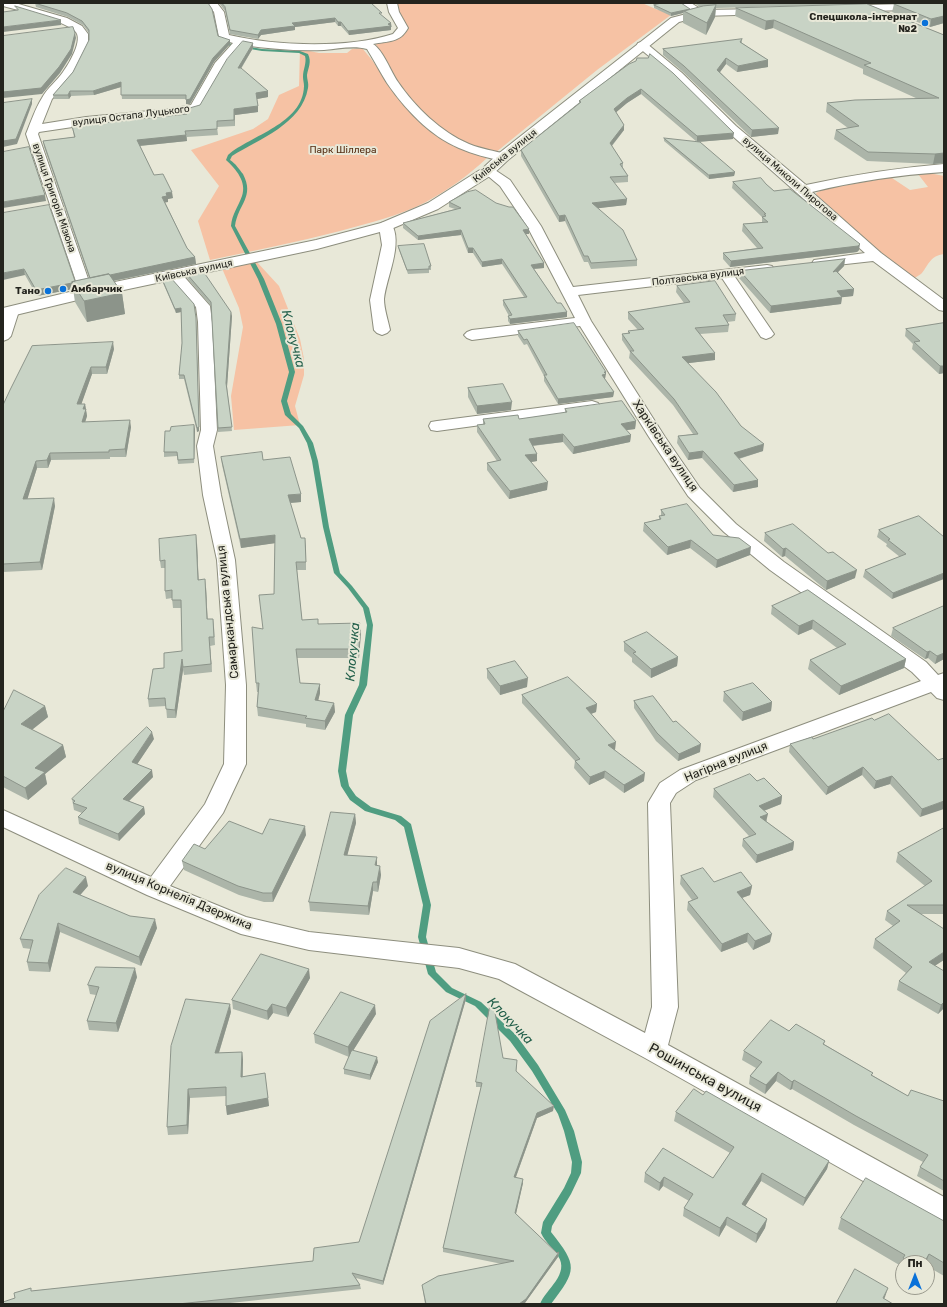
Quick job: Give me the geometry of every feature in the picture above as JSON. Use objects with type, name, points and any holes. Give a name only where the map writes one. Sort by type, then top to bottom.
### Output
[{"type":"street","points":[[212,3],[219,12],[224,37],[236,46],[360,44],[397,36],[403,28],[394,12],[392,3]]},
{"type":"street","points":[[683,3],[702,13]]},
{"type":"street","points":[[4,4],[63,20],[78,28]]},
{"type":"street","points":[[859,7],[944,6]]},
{"type":"street","points":[[859,7],[897,19]]},
{"type":"street","name":"Київська вулиця","points":[[7,312],[86,293],[317,244],[386,226],[433,206],[488,172],[503,157],[675,20],[702,13],[777,11]]},
{"type":"street","points":[[56,30],[78,28]]},
{"type":"street","name":"вулиця Григорія Мізюна","points":[[78,28],[83,34],[83,44],[68,74],[47,98],[32,134],[86,293]]},
{"type":"street","points":[[360,44],[371,48],[392,82],[430,125],[459,145],[479,152],[503,157]]},
{"type":"street","name":"вулиця Миколи Пирогова","points":[[642,45],[678,75],[732,129],[803,190],[876,256],[944,307]]},
{"type":"street","name":"вулиця Остапа Луцького","points":[[34,129],[86,121],[171,113],[195,108],[236,46]]},
{"type":"street","points":[[32,100],[47,98]]},
{"type":"street","points":[[24,149],[37,146]]},
{"type":"street","points":[[803,190],[849,179],[879,174],[943,169]]},
{"type":"street","name":"Харківська вулиця","points":[[488,172],[505,183],[534,226],[584,321],[621,403],[694,492],[730,528],[777,566],[919,667],[941,686]]},
{"type":"street","points":[[41,207],[57,204]]},
{"type":"street","points":[[382,330],[377,300],[389,245],[386,226]]},
{"type":"street","points":[[809,264],[876,256]]},
{"type":"street","name":"Полтавська вулиця","points":[[568,292],[779,267]]},
{"type":"street","points":[[726,274],[766,334]]},
{"type":"street","name":"Самаркандська вулиця","points":[[155,889],[215,807],[235,764],[236,685],[226,560],[212,494],[205,446],[209,430],[205,322],[202,306],[175,275]]},
{"type":"street","points":[[3,336],[7,312]]},
{"type":"street","points":[[472,335],[584,321]]},
{"type":"street","points":[[437,426],[621,403]]},
{"type":"street","name":"Нагірна вулиця","points":[[654,1050],[665,1007],[659,803],[668,788],[688,775],[941,686]]},
{"type":"street","name":"вулиця Корнелія Дзержика","points":[[3,818],[155,889],[249,927],[309,941],[459,958]]},
{"type":"street","name":"Рошинська вулиця","points":[[459,958],[506,971],[654,1050],[944,1212]]},
{"type":"green space","points":[[396,3],[642,3],[658,10],[683,6],[597,70],[495,153],[461,144],[432,124],[396,82],[375,43],[400,36]]},
{"type":"green space","name":"Парк Шіллера","points":[[362,48],[390,86],[424,126],[453,146],[487,158],[466,176],[426,202],[395,215],[324,235],[210,260],[198,221],[219,186],[191,150],[253,129],[268,119],[279,95],[299,86],[300,49],[319,53],[347,53],[352,49]]},
{"type":"green space","points":[[929,173],[944,176],[944,254],[933,259],[922,273],[913,279],[876,252],[817,198],[816,193],[824,189],[887,178],[892,178],[910,190],[928,187],[918,174]]},
{"type":"green space","points":[[256,261],[279,286],[300,339],[304,359],[304,375],[295,406],[300,425],[234,430],[231,396],[243,327],[239,308],[221,266]]},
{"type":"building","points":[[35,3],[208,3],[212,9],[218,36],[230,40],[213,58],[190,99],[186,100],[186,95],[121,95],[121,82],[93,91],[70,91],[68,95],[53,95],[73,72],[89,40],[89,30],[82,21],[67,13]]},
{"type":"building","points":[[222,3],[371,3],[382,13],[379,13],[391,23],[388,24],[391,26],[348,31],[341,22],[338,22],[335,18],[292,23],[295,26],[261,30],[258,35],[230,30],[225,7]]},
{"type":"building","points":[[662,3],[681,3],[690,9],[671,13],[654,5]]},
{"type":"building","points":[[944,3],[944,16],[931,19],[894,4]]},
{"type":"building","points":[[867,4],[944,35],[944,153],[868,152],[836,130],[859,126],[827,103],[855,100],[939,98],[864,65],[871,63],[774,20],[766,21],[736,8]]},
{"type":"building","points":[[716,5],[707,23],[684,11],[703,6]]},
{"type":"building","points":[[15,6],[61,20],[3,27],[3,12],[18,10]]},
{"type":"building","points":[[73,27],[75,33],[71,49],[59,67],[41,88],[3,92],[3,36]]},
{"type":"building","points":[[742,39],[740,42],[768,60],[738,66],[726,58],[717,70],[779,128],[752,130],[684,66],[663,49]]},
{"type":"building","points":[[243,41],[253,43],[238,68],[241,68],[268,91],[256,93],[258,106],[234,109],[234,120],[217,121],[217,129],[185,131],[186,135],[137,140],[154,175],[163,174],[172,192],[166,193],[167,196],[162,197],[187,248],[195,257],[90,278],[43,141],[75,137],[72,126],[187,114],[186,109],[200,105],[227,59]]},
{"type":"building","points":[[650,54],[673,73],[734,133],[697,136],[641,89],[614,109],[624,125],[610,143],[623,163],[620,164],[628,176],[610,177],[627,199],[592,203],[623,230],[637,260],[591,263],[588,256],[584,256],[565,215],[559,216],[521,150],[581,102],[579,101],[629,64],[636,61],[637,58],[648,58]]},
{"type":"building","points":[[32,99],[16,139],[3,141],[3,103]]},
{"type":"building","points":[[664,138],[700,142],[735,172],[709,175]]},
{"type":"building","points":[[29,147],[45,195],[3,202],[3,152]]},
{"type":"building","points":[[761,178],[774,191],[790,189],[860,244],[858,246],[731,261],[723,253],[763,248],[743,224],[768,222],[762,217],[766,216],[764,214],[766,214],[733,182]]},
{"type":"building","points":[[476,190],[496,203],[513,207],[529,229],[523,230],[544,263],[531,265],[557,303],[561,303],[567,312],[510,319],[508,316],[512,315],[503,300],[527,297],[502,259],[482,262],[473,248],[468,248],[461,230],[418,236],[403,223],[461,208],[449,202],[467,192]]},
{"type":"building","points":[[49,205],[75,281],[72,283],[36,290],[24,269],[3,273],[3,213]]},
{"type":"building","points":[[424,244],[431,266],[429,266],[429,269],[407,270],[398,246]]},
{"type":"building","points":[[845,259],[833,272],[836,271],[854,289],[837,291],[842,297],[771,306],[740,271]]},
{"type":"building","points":[[203,271],[231,312],[226,383],[232,427],[218,428],[211,302],[187,274]]},
{"type":"building","points":[[109,274],[122,293],[84,301],[72,282]]},
{"type":"building","points":[[171,278],[194,304],[196,318],[199,427],[197,428],[184,375],[179,375],[182,343],[181,308],[175,309],[162,279]]},
{"type":"building","points":[[715,281],[736,314],[723,315],[729,325],[695,328],[715,353],[682,357],[716,392],[741,426],[764,444],[734,453],[758,480],[734,485],[703,451],[689,453],[678,436],[698,434],[674,399],[630,351],[634,351],[622,334],[630,333],[628,331],[644,329],[628,312],[690,302],[677,286]]},
{"type":"building","points":[[574,323],[606,372],[604,372],[606,374],[602,375],[614,392],[558,399],[544,375],[547,375],[527,339],[524,340],[518,331]]},
{"type":"building","points":[[944,323],[944,366],[940,366],[914,342],[920,341],[906,329]]},
{"type":"building","points":[[113,342],[106,367],[91,367],[77,404],[85,404],[83,409],[86,409],[82,422],[130,420],[125,449],[109,450],[109,452],[50,453],[47,460],[36,461],[23,499],[54,498],[40,562],[3,564],[3,405],[10,390],[32,346]]},
{"type":"building","points":[[503,384],[512,402],[477,406],[468,388]]},
{"type":"building","points":[[622,401],[636,421],[621,424],[631,435],[574,447],[563,434],[529,439],[537,454],[525,455],[548,482],[510,491],[487,463],[501,460],[477,425],[485,424],[483,419],[518,415],[519,419],[567,412],[565,409]]},
{"type":"building","points":[[194,425],[194,459],[178,460],[177,452],[164,452],[165,431],[170,431],[171,427]]},
{"type":"building","points":[[262,452],[263,460],[290,457],[301,494],[288,495],[301,538],[305,538],[306,562],[296,562],[302,620],[318,619],[318,624],[360,623],[359,649],[296,649],[300,683],[320,684],[315,700],[334,703],[325,721],[305,718],[307,716],[257,707],[259,683],[256,683],[252,627],[263,629],[259,595],[274,594],[275,535],[240,539],[221,457]]},
{"type":"building","points":[[687,504],[713,535],[739,538],[751,547],[717,560],[691,540],[668,547],[644,523],[661,519],[659,516],[665,515],[661,510]]},
{"type":"building","points":[[919,516],[944,537],[944,573],[893,593],[865,570],[906,554],[888,540],[890,539],[879,530]]},
{"type":"building","points":[[793,524],[828,553],[833,552],[857,570],[827,581],[786,548],[783,549],[765,533]]},
{"type":"building","points":[[196,535],[198,580],[205,579],[207,619],[213,619],[214,637],[209,637],[211,664],[183,667],[182,659],[175,710],[166,709],[165,698],[148,699],[153,669],[164,668],[164,653],[182,651],[181,600],[172,600],[172,590],[165,591],[165,560],[160,561],[159,539]]},
{"type":"building","points":[[808,590],[906,659],[841,686],[810,660],[846,644],[813,620],[799,626],[772,606]]},
{"type":"building","points":[[944,606],[944,653],[937,656],[930,651],[927,652],[893,628]]},
{"type":"building","points":[[647,632],[678,657],[651,669],[633,653],[636,652],[624,642]]},
{"type":"building","points":[[515,661],[528,678],[500,686],[487,669]]},
{"type":"building","points":[[568,677],[597,704],[586,708],[616,742],[608,745],[645,773],[624,785],[605,771],[590,777],[575,761],[580,759],[522,695]]},
{"type":"building","points":[[753,683],[772,702],[743,712],[724,692]]},
{"type":"building","points":[[14,690],[45,706],[21,724],[63,745],[35,768],[45,772],[25,788],[3,776],[3,712]]},
{"type":"building","points":[[653,696],[673,722],[676,721],[701,744],[679,754],[657,733],[634,701]]},
{"type":"building","points":[[889,714],[938,760],[944,758],[944,801],[922,809],[892,776],[876,781],[863,767],[828,787],[790,744],[812,737],[813,739],[872,718],[874,720]]},
{"type":"building","points":[[147,727],[152,732],[132,762],[152,770],[123,799],[144,807],[118,834],[78,817],[87,808],[73,803],[75,801],[72,799]]},
{"type":"building","points":[[750,774],[757,781],[764,778],[782,796],[759,806],[768,814],[760,817],[794,842],[757,855],[743,839],[756,834],[714,789]]},
{"type":"building","points":[[331,812],[355,814],[344,855],[377,857],[375,865],[380,866],[377,882],[373,882],[368,906],[309,902]]},
{"type":"building","points":[[270,819],[305,826],[272,893],[263,893],[238,886],[182,861],[194,844],[205,849],[229,821],[262,834]]},
{"type":"building","points":[[944,828],[944,905],[907,905],[944,929],[944,952],[929,962],[944,971],[944,1002],[941,1005],[899,981],[912,967],[875,939],[900,921],[887,911],[932,881],[898,853]]},
{"type":"building","points":[[66,868],[86,877],[73,892],[130,916],[155,919],[139,957],[58,923],[48,963],[27,962],[33,940],[20,939],[39,895]]},
{"type":"building","points":[[703,868],[714,882],[741,872],[752,886],[737,892],[772,934],[755,941],[748,933],[722,944],[688,902],[698,898],[681,876]]},
{"type":"building","points":[[261,954],[309,969],[286,1008],[272,1004],[267,1011],[232,1000]]},
{"type":"building","points":[[96,967],[135,968],[116,1023],[87,1021],[99,987],[88,985]]},
{"type":"building","points":[[341,992],[375,1005],[348,1047],[314,1034]]},
{"type":"building","points":[[466,994],[383,1281],[352,1273],[360,1285],[178,1304],[3,1304],[3,1302],[15,1298],[14,1293],[31,1288],[31,1291],[313,1261],[314,1248],[359,1242],[430,1021]]},
{"type":"building","points":[[186,999],[230,1004],[215,1053],[242,1052],[241,1077],[265,1073],[268,1098],[226,1106],[226,1087],[188,1089],[187,1125],[167,1127],[171,1046]]},
{"type":"building","points":[[491,1001],[493,1001],[503,1058],[517,1060],[516,1071],[554,1106],[537,1113],[514,1177],[523,1179],[515,1213],[557,1253],[559,1252],[526,1299],[519,1304],[426,1304],[422,1285],[438,1276],[514,1261],[443,1248],[482,1083],[476,1082]]},
{"type":"building","points":[[771,1020],[789,1031],[796,1024],[825,1041],[823,1044],[873,1073],[871,1075],[908,1096],[911,1090],[944,1101],[944,1181],[920,1167],[928,1155],[794,1080],[792,1082],[778,1072],[766,1085],[750,1076],[762,1062],[744,1051]]},
{"type":"building","points":[[352,1050],[377,1057],[370,1075],[344,1069]]},
{"type":"building","points":[[694,1089],[703,1095],[706,1091],[829,1161],[805,1198],[762,1173],[742,1204],[767,1219],[757,1234],[727,1217],[720,1228],[684,1208],[693,1194],[664,1177],[660,1183],[645,1173],[663,1148],[713,1178],[734,1147],[676,1112]]},
{"type":"building","points":[[866,1178],[944,1221],[944,1263],[935,1258],[935,1255],[905,1255],[841,1218]]},
{"type":"building","points":[[855,1269],[888,1288],[883,1298],[893,1304],[836,1304]]},
{"type":"waterway","name":"Клокучка","points":[[221,43],[262,50],[300,52],[307,55],[308,58],[305,76],[306,88],[303,100],[296,111],[276,128],[230,155],[228,160],[238,170],[246,188],[243,200],[236,212],[233,226],[261,279],[279,324],[292,372],[284,401],[288,415],[301,427],[310,443],[315,461],[326,527],[337,573],[366,608],[370,625],[363,685],[349,715],[342,771],[345,786],[353,798],[368,809],[398,818],[408,826],[427,905],[422,937],[432,974],[449,990],[478,1004],[513,1038],[535,1068],[562,1113],[569,1131],[577,1162],[576,1173],[568,1191],[547,1225],[546,1233],[565,1259],[566,1271],[561,1283],[545,1304]]},
{"type":"place","name":"Спецшкола-інтернат №2","points":[[925,23]]},
{"type":"place","name":"Амбарчик","points":[[63,289]]},
{"type":"place","name":"Тано","points":[[48,291]]}]
